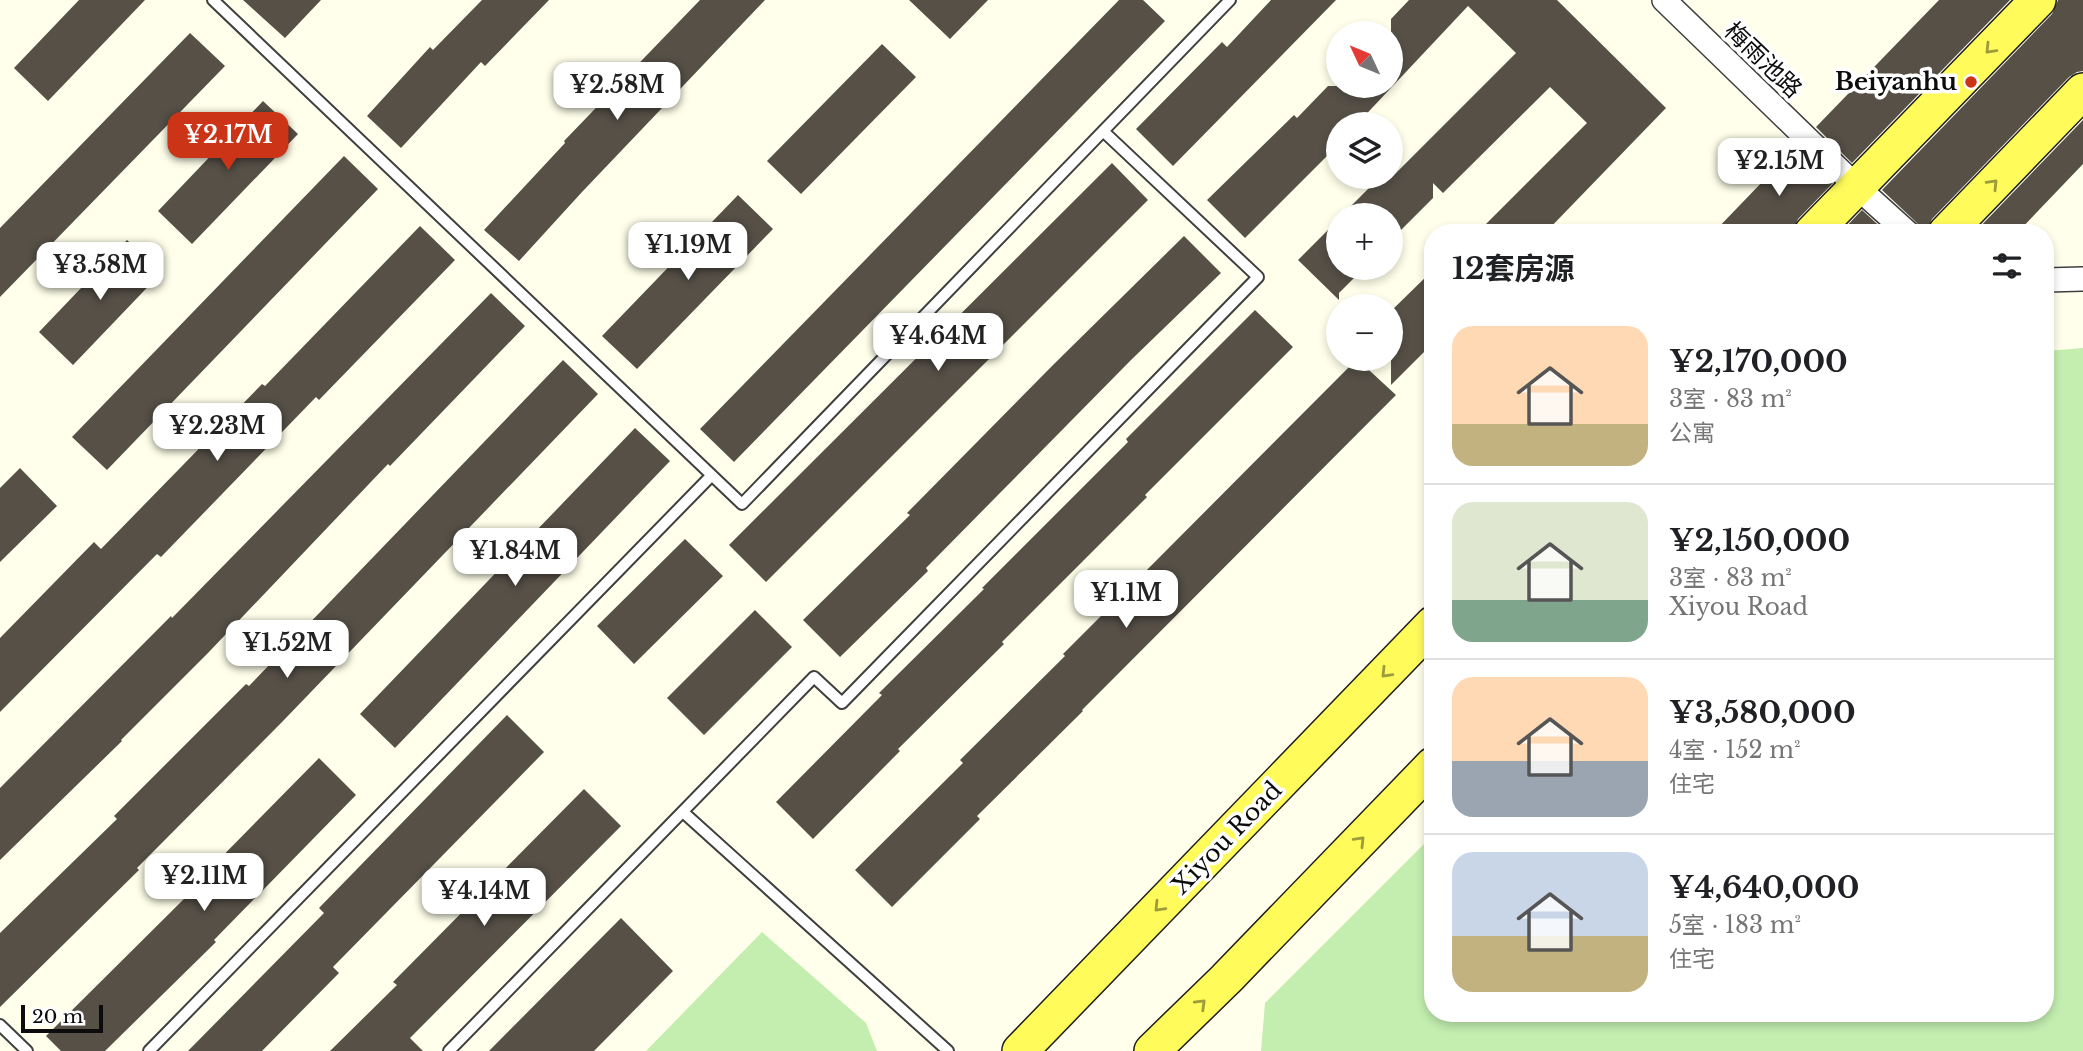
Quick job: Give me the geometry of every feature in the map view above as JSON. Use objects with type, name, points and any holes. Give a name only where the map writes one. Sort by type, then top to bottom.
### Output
[{"type":"main road","points":[[1821,224],[2038,0]]},
{"type":"main road","points":[[1955,224],[2083,91]]},
{"type":"main road","name":"Xiyou Road","points":[[1020,1051],[1424,633]]},
{"type":"main road","points":[[1152,1051],[1227,979],[1424,774]]},
{"type":"street","name":"梅雨池路","points":[[1664,0],[1898,224]]},
{"type":"street","points":[[2054,280],[2083,279]]},
{"type":"lane","points":[[213,0],[742,504],[1230,0]]},
{"type":"lane","points":[[449,1051],[814,677],[842,703],[1258,277],[1103,131]]},
{"type":"lane","points":[[149,1051],[711,476]]},
{"type":"lane","points":[[682,812],[948,1051]]},
{"type":"lane","points":[[0,1025],[27,1051]]},
{"type":"green space","points":[[2083,348],[2083,1051],[1261,1051],[1265,1003],[1424,844],[1424,1022],[2054,1022],[2054,350]]},
{"type":"green space","points":[[762,932],[866,1023],[877,1051],[646,1051]]},
{"type":"building","points":[[79,0],[145,0],[48,101],[14,68]]},
{"type":"building","points":[[243,0],[321,0],[285,38]]},
{"type":"building","points":[[482,0],[549,0],[485,66],[481,62],[401,148],[367,116],[430,47],[433,50]]},
{"type":"building","points":[[700,0],[765,0],[519,261],[484,230],[564,141]]},
{"type":"building","points":[[909,0],[988,0],[950,39]]},
{"type":"building","points":[[1119,0],[1143,0],[1165,21],[734,462],[700,429]]},
{"type":"building","points":[[1271,0],[1336,0],[1173,166],[1136,129],[1222,42],[1227,47]]},
{"type":"building","points":[[1409,0],[1557,0],[1666,108],[1554,224],[1486,224],[1587,123],[1550,87],[1443,193],[1433,183],[1433,198],[1403,228],[1403,203],[1354,203],[1368,189],[1403,189],[1403,166],[1516,53],[1468,6],[1404,74],[1404,21],[1391,21]]},
{"type":"building","points":[[1939,0],[2010,0],[1852,163],[1816,127]]},
{"type":"building","points":[[2058,0],[2083,0],[2083,71],[2069,77],[1930,224],[1918,224],[1882,190],[2052,14]]},
{"type":"building","points":[[190,33],[225,66],[0,297],[0,228]]},
{"type":"building","points":[[882,44],[916,77],[801,194],[767,161]]},
{"type":"building","points":[[1326,88],[1326,98],[1381,98],[1368,112],[1326,112],[1326,157],[1245,238],[1207,200],[1294,115],[1297,118]]},
{"type":"building","points":[[263,101],[298,134],[192,244],[158,211]]},
{"type":"building","points":[[2083,120],[2083,164],[2026,224],[1983,224]]},
{"type":"building","points":[[1796,147],[1833,183],[1796,224],[1722,224]]},
{"type":"building","points":[[344,156],[378,189],[107,470],[72,437]]},
{"type":"building","points":[[1112,163],[1148,200],[766,582],[729,545]]},
{"type":"building","points":[[738,195],[773,229],[637,369],[602,336]]},
{"type":"building","points":[[1862,210],[1877,224],[1849,224]]},
{"type":"building","points":[[420,226],[455,260],[319,400],[316,397],[161,557],[157,554],[0,712],[0,638],[94,542],[101,549],[262,384],[265,386]]},
{"type":"building","points":[[1326,232],[1326,280],[1352,280],[1339,294],[1333,294],[1298,260]]},
{"type":"building","points":[[1184,236],[1221,273],[1131,360],[926,568],[928,571],[840,657],[803,620],[910,515],[907,513],[1053,365]]},
{"type":"building","points":[[127,240],[162,272],[73,365],[39,332]]},
{"type":"building","points":[[1424,279],[1424,352],[1391,385],[1391,371],[1403,371],[1403,299]]},
{"type":"building","points":[[491,293],[525,326],[390,466],[388,464],[122,741],[0,860],[0,788],[171,616],[172,618]]},
{"type":"building","points":[[1255,310],[1293,347],[1145,495],[1147,497],[1002,642],[1004,644],[898,749],[900,751],[813,839],[776,802],[882,695],[879,693],[1128,442],[1126,439]]},
{"type":"building","points":[[563,360],[598,394],[283,721],[137,868],[139,870],[0,1007],[0,933],[117,819],[114,816],[246,684],[249,686]]},
{"type":"building","points":[[1345,371],[1370,371],[1396,395],[977,816],[980,819],[892,907],[855,870],[963,763],[960,760],[1065,656],[1063,654]]},
{"type":"building","points":[[635,428],[670,461],[395,748],[360,714]]},
{"type":"building","points":[[20,468],[57,506],[0,562],[0,488]]},
{"type":"building","points":[[685,539],[723,576],[634,664],[597,626]]},
{"type":"building","points":[[755,610],[792,647],[704,735],[667,698]]},
{"type":"building","points":[[507,715],[544,752],[333,967],[339,973],[262,1051],[188,1051],[324,913],[319,908]]},
{"type":"building","points":[[319,758],[356,795],[214,940],[216,942],[105,1051],[61,1051],[46,1036],[192,891],[190,889]]},
{"type":"building","points":[[584,789],[621,826],[410,1038],[423,1051],[330,1051],[397,985],[393,982]]},
{"type":"building","points":[[621,918],[673,971],[594,1051],[489,1051]]},
{"type":"place","name":"Beiyanhu","points":[[1971,82]]}]
